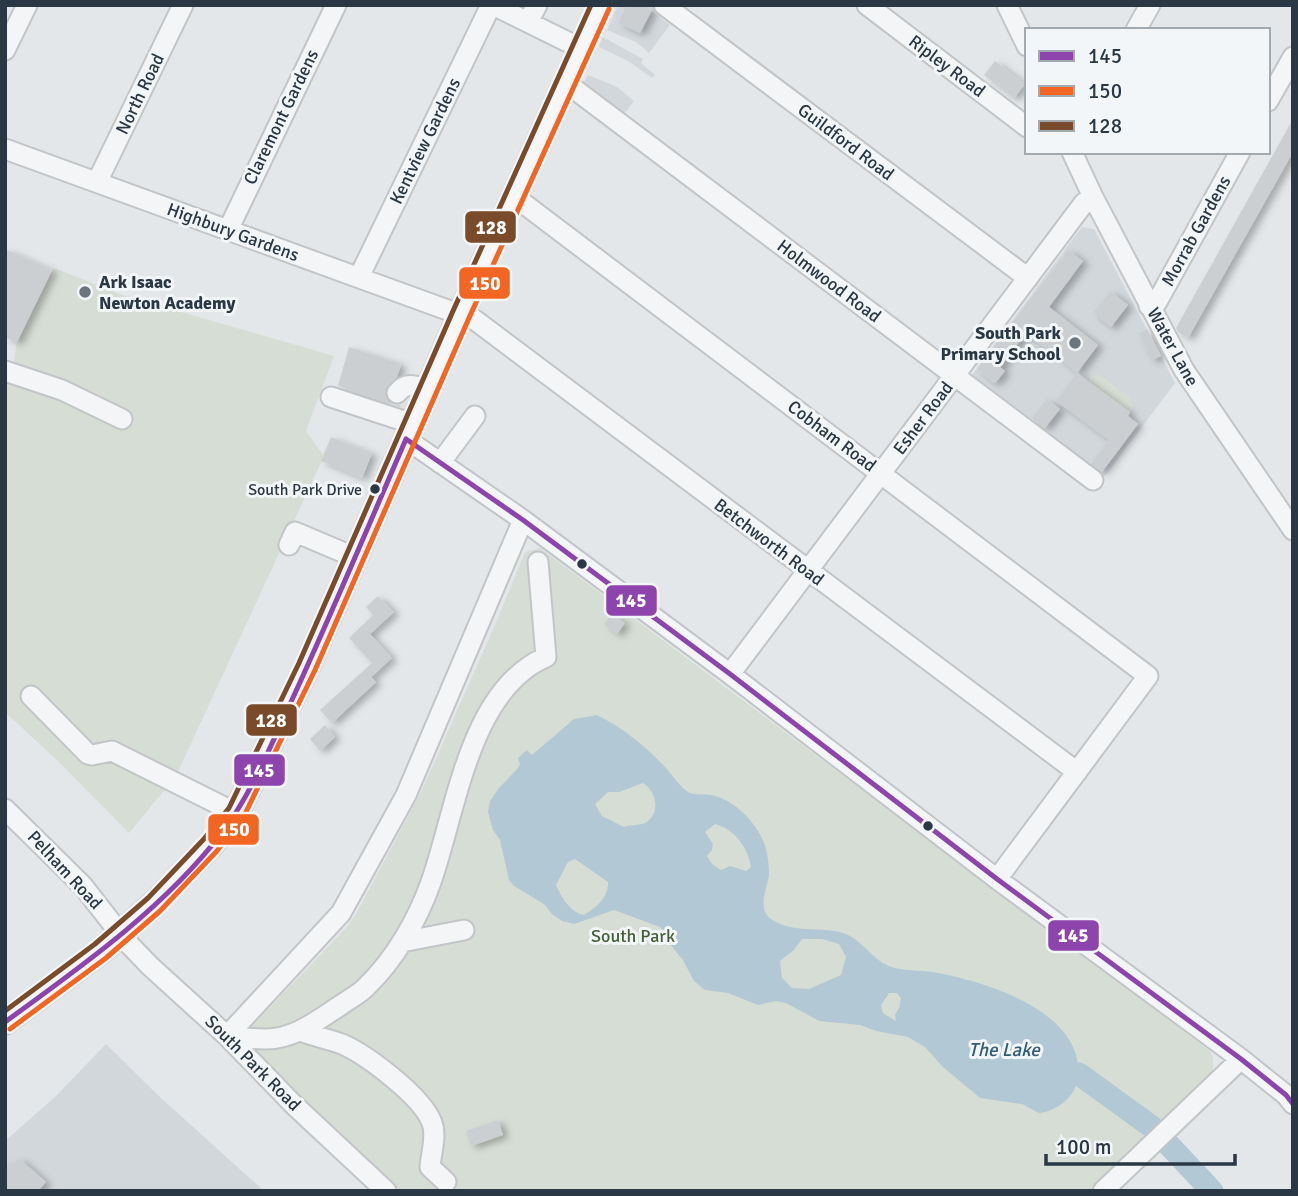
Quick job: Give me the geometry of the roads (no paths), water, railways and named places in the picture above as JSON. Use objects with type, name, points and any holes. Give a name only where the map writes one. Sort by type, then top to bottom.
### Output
[{"type":"main road","points":[[5,1021],[101,951],[154,904],[211,846],[236,813],[307,667],[354,557],[399,417],[428,390],[601,5]]},
{"type":"street","points":[[5,50],[27,5]]},
{"type":"street","name":"North Road","points":[[97,182],[183,5]]},
{"type":"street","name":"Claremont Gardens","points":[[228,230],[336,5]]},
{"type":"street","points":[[492,5],[533,14],[580,48]]},
{"type":"street","name":"Kentview Gardens","points":[[359,277],[492,5]]},
{"type":"street","name":"Guildford Road","points":[[664,5],[1028,278]]},
{"type":"street","name":"Ripley Road","points":[[867,5],[1025,125]]},
{"type":"street","points":[[1007,5],[1025,42]]},
{"type":"street","points":[[1137,28],[1150,5]]},
{"type":"street","points":[[1270,97],[1293,57]]},
{"type":"street","name":"Holmwood Road","points":[[565,82],[1093,480]]},
{"type":"street","name":"Highbury Gardens","points":[[5,149],[461,314]]},
{"type":"street","name":"Water Lane","points":[[1073,154],[1184,370],[1293,530]]},
{"type":"street","name":"Morrab Gardens","points":[[1149,306],[1157,302],[1239,154]]},
{"type":"street","name":"Cobham Road","points":[[515,197],[1148,676],[1077,772]]},
{"type":"street","name":"Esher Road","points":[[730,674],[1084,203],[1093,197]]},
{"type":"street","name":"Betchworth Road","points":[[461,314],[475,320],[1077,772]]},
{"type":"street","points":[[5,371],[62,390],[122,419]]},
{"type":"street","points":[[399,417],[405,385],[428,390]]},
{"type":"street","points":[[331,397],[399,417],[440,463],[523,520],[730,674],[998,879],[1290,1096]]},
{"type":"street","points":[[440,463],[475,416]]},
{"type":"street","points":[[227,1036],[341,913],[406,795],[523,520]]},
{"type":"street","points":[[289,545],[295,532],[354,557]]},
{"type":"street","points":[[227,1036],[266,1040],[300,1031],[366,988],[402,942],[431,882],[460,777],[482,725],[515,676],[530,664],[546,657],[538,562]]},
{"type":"street","points":[[31,696],[88,754],[112,751],[236,813]]},
{"type":"street","points":[[998,879],[1077,772]]},
{"type":"street","name":"Pelham Road","points":[[5,809],[83,886],[121,933]]},
{"type":"street","points":[[402,942],[464,930]]},
{"type":"street","name":"South Park Road","points":[[121,933],[150,965],[386,1191]]},
{"type":"street","points":[[300,1031],[342,1044],[360,1054],[411,1094],[432,1122],[434,1134],[430,1167],[446,1182]]},
{"type":"street","points":[[1103,1191],[1241,1059]]},
{"type":"water","name":"The Lake","points":[[597,715],[606,720],[649,751],[686,791],[719,797],[734,805],[747,817],[764,842],[769,874],[764,909],[771,919],[788,927],[843,933],[887,965],[977,982],[1002,991],[1048,1017],[1065,1034],[1076,1054],[1078,1077],[1070,1097],[1059,1106],[1039,1113],[1022,1104],[980,1098],[943,1067],[925,1047],[908,1037],[860,1025],[819,1021],[786,1003],[776,1001],[758,1005],[728,993],[705,990],[694,981],[683,960],[669,943],[673,939],[660,927],[614,910],[574,924],[562,921],[544,904],[514,886],[509,880],[500,840],[493,830],[488,812],[490,801],[518,768],[518,758],[527,750],[532,755],[574,719]],"holes":[[[643,783],[651,791],[655,807],[647,822],[624,827],[602,816],[595,804],[608,792],[619,792]],[[715,824],[728,830],[743,846],[751,867],[746,871],[730,866],[721,870],[712,864],[707,856],[713,844],[705,832]],[[575,859],[608,882],[601,902],[584,915],[571,908],[556,885],[568,862]],[[802,939],[822,939],[839,944],[846,957],[841,975],[809,989],[792,988],[782,978],[780,961],[794,950]],[[889,993],[897,993],[901,998],[895,1015],[896,1021],[883,1013],[881,1005]]]},
{"type":"waterway","points":[[1079,1074],[1152,1127],[1212,1191]]},
{"type":"place","name":"Ark Isaac Newton Academy","points":[[85,292]]},
{"type":"place","name":"South Park Primary School","points":[[1075,343]]},
{"type":"place","name":"South Park Drive","points":[[375,489]]},
{"type":"park label","name":"South Park","points":[[633,936]]}]
